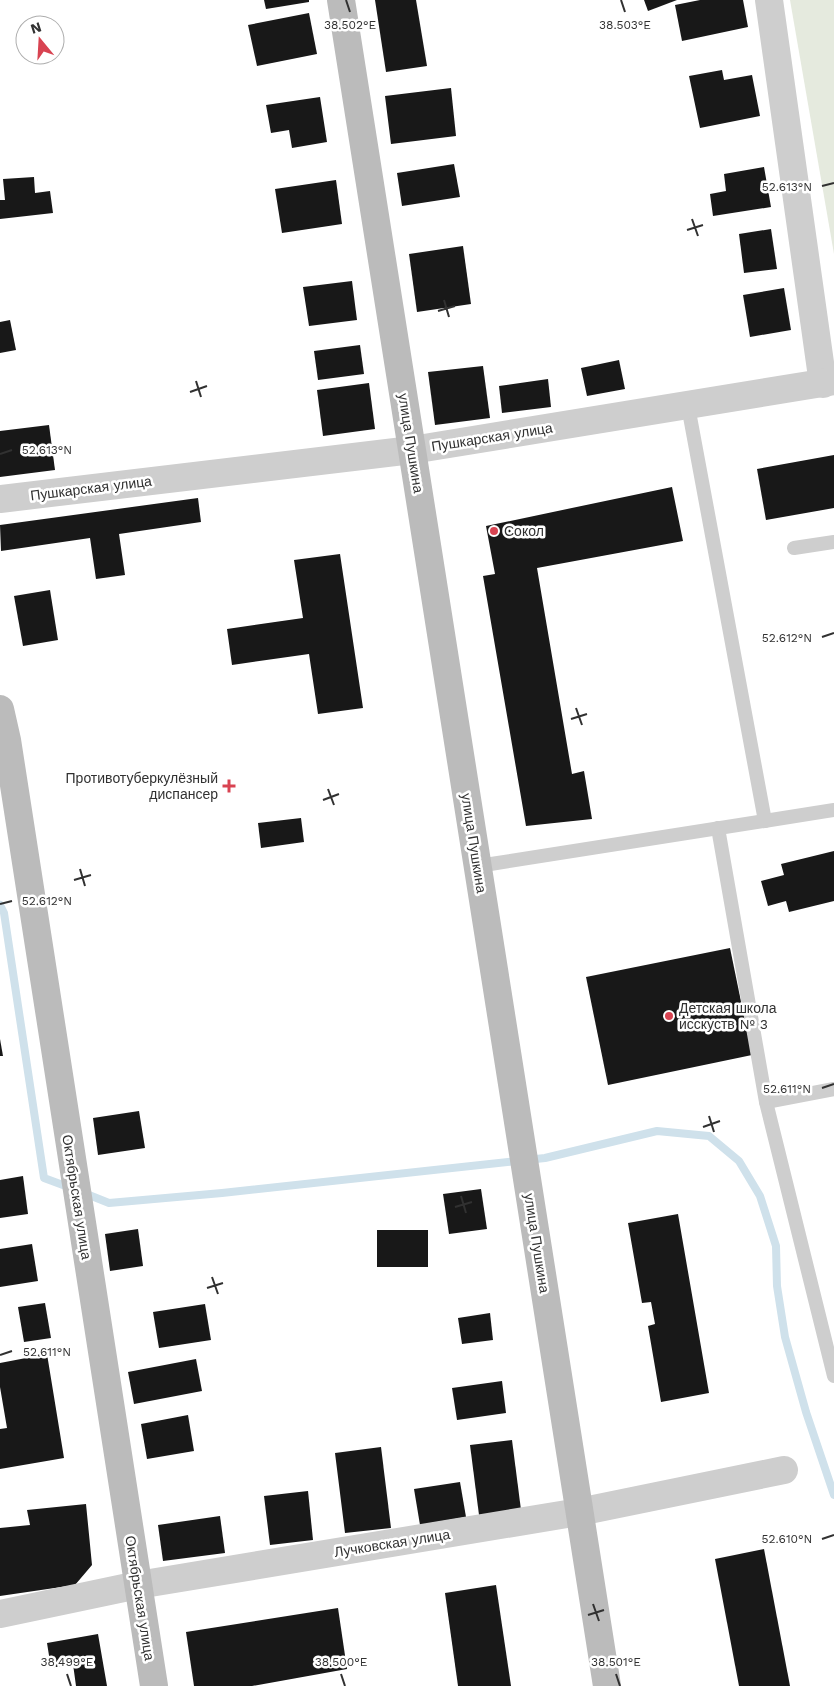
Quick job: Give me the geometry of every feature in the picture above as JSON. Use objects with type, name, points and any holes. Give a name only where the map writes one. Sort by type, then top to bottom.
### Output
[{"type":"street","name":"улица Пушкина","points":[[341,0],[607,1686]]},
{"type":"street","points":[[769,0],[829,382]]},
{"type":"street","name":"Пушкарская улица","points":[[0,499],[412,450],[829,382]]},
{"type":"street","name":"Октябрьская улица","points":[[0,709],[3,743],[154,1686]]},
{"type":"street","name":"Лучковская улица","points":[[0,1614],[138,1585],[579,1512],[784,1470]]},
{"type":"lane","points":[[688,406],[765,821]]},
{"type":"lane","points":[[794,548],[834,542]]},
{"type":"lane","points":[[478,866],[834,810]]},
{"type":"lane","points":[[718,828],[766,1102],[834,1376]]},
{"type":"lane","points":[[766,1102],[834,1089]]},
{"type":"shaded area","points":[[790,0],[834,0],[834,254]]},
{"type":"building","points":[[264,0],[309,0],[309,2],[266,9]]},
{"type":"building","points":[[375,0],[416,0],[427,66],[386,72]]},
{"type":"building","points":[[644,0],[677,0],[648,11]]},
{"type":"building","points":[[700,0],[743,0],[748,27],[682,41],[675,5]]},
{"type":"building","points":[[309,13],[317,54],[257,66],[248,25]]},
{"type":"building","points":[[722,70],[724,80],[752,75],[760,116],[700,128],[689,76]]},
{"type":"building","points":[[451,88],[456,136],[391,144],[385,96]]},
{"type":"building","points":[[320,97],[327,142],[292,148],[289,130],[271,133],[266,105]]},
{"type":"building","points":[[454,164],[460,197],[402,206],[397,173]]},
{"type":"building","points":[[764,167],[771,207],[713,216],[710,194],[726,191],[724,174]]},
{"type":"building","points":[[34,177],[35,193],[50,191],[53,213],[0,219],[0,200],[5,200],[3,179]]},
{"type":"building","points":[[336,180],[342,224],[282,233],[275,189]]},
{"type":"building","points":[[771,229],[777,269],[744,273],[739,234]]},
{"type":"building","points":[[463,246],[471,304],[417,312],[409,254]]},
{"type":"building","points":[[352,281],[357,320],[309,326],[303,287]]},
{"type":"building","points":[[784,288],[791,330],[750,337],[743,295]]},
{"type":"building","points":[[10,320],[16,350],[0,353],[0,322]]},
{"type":"building","points":[[360,345],[364,374],[318,380],[314,351]]},
{"type":"building","points":[[619,360],[625,389],[587,396],[581,368]]},
{"type":"building","points":[[483,366],[490,418],[435,425],[428,372]]},
{"type":"building","points":[[548,379],[551,407],[502,413],[499,386]]},
{"type":"building","points":[[369,383],[375,429],[323,436],[317,390]]},
{"type":"building","points":[[49,425],[55,470],[0,477],[0,431]]},
{"type":"building","points":[[834,455],[834,508],[766,520],[757,469]]},
{"type":"building","points":[[672,487],[683,541],[537,568],[572,774],[584,771],[592,819],[526,826],[483,576],[495,574],[486,526]]},
{"type":"building","points":[[198,498],[201,522],[119,534],[125,575],[96,579],[90,538],[1,551],[0,525]]},
{"type":"building","points":[[340,554],[363,708],[318,714],[309,654],[232,665],[227,629],[303,618],[294,560]]},
{"type":"building","points":[[50,590],[58,640],[23,646],[14,596]]},
{"type":"building","points":[[301,818],[304,842],[261,848],[258,823]]},
{"type":"building","points":[[834,851],[834,901],[789,912],[786,901],[768,906],[761,881],[784,875],[781,864]]},
{"type":"building","name":"Детская школа исскуств № 3","points":[[730,948],[752,1055],[608,1085],[586,977]]},
{"type":"building","points":[[0,1039],[3,1056],[0,1056]]},
{"type":"building","points":[[139,1111],[145,1148],[98,1155],[93,1118]]},
{"type":"building","points":[[23,1176],[28,1214],[0,1218],[0,1180]]},
{"type":"building","points":[[481,1189],[487,1229],[449,1234],[443,1194]]},
{"type":"building","points":[[678,1214],[709,1393],[661,1402],[648,1326],[655,1324],[651,1302],[642,1303],[628,1223]]},
{"type":"building","points":[[138,1229],[143,1266],[110,1271],[105,1234]]},
{"type":"building","points":[[377,1230],[428,1230],[428,1267],[377,1267]]},
{"type":"building","points":[[32,1244],[38,1281],[0,1287],[0,1249]]},
{"type":"building","points":[[45,1303],[51,1338],[24,1342],[18,1307]]},
{"type":"building","points":[[205,1304],[211,1340],[159,1348],[153,1312]]},
{"type":"building","points":[[490,1313],[493,1340],[462,1344],[458,1318]]},
{"type":"building","points":[[47,1354],[64,1458],[0,1469],[0,1429],[7,1428],[0,1387],[0,1363]]},
{"type":"building","points":[[196,1359],[202,1391],[134,1404],[128,1372]]},
{"type":"building","points":[[502,1381],[506,1413],[457,1420],[452,1388]]},
{"type":"building","points":[[188,1415],[194,1451],[147,1459],[141,1424]]},
{"type":"building","points":[[512,1440],[521,1510],[479,1515],[470,1445]]},
{"type":"building","points":[[381,1447],[391,1528],[345,1533],[335,1453]]},
{"type":"building","points":[[460,1482],[466,1517],[420,1525],[414,1489]]},
{"type":"building","points":[[308,1491],[313,1540],[270,1545],[264,1496]]},
{"type":"building","points":[[86,1504],[92,1565],[75,1585],[0,1596],[0,1528],[30,1525],[27,1510]]},
{"type":"building","points":[[220,1516],[225,1553],[163,1561],[158,1525]]},
{"type":"building","points":[[764,1549],[790,1686],[739,1686],[715,1559]]},
{"type":"building","points":[[496,1585],[511,1686],[458,1686],[445,1593]]},
{"type":"building","points":[[338,1608],[347,1669],[252,1686],[194,1686],[186,1632]]},
{"type":"building","points":[[98,1634],[107,1686],[76,1686],[73,1664],[51,1668],[47,1643]]},
{"type":"waterway","points":[[0,905],[4,913],[44,1178],[71,1188]]},
{"type":"waterway","points":[[84,1193],[109,1203],[222,1193],[545,1158],[657,1131],[709,1136],[739,1161],[760,1196],[776,1246],[777,1286],[785,1337],[806,1412],[834,1495]]},
{"type":"place","name":"Сокол","points":[[494,531]]},
{"type":"place","name":"Противотуберкулёзный диспансер","points":[[229,786]]},
{"type":"place","name":"Детская школа исскуств № 3","points":[[669,1016]]}]
